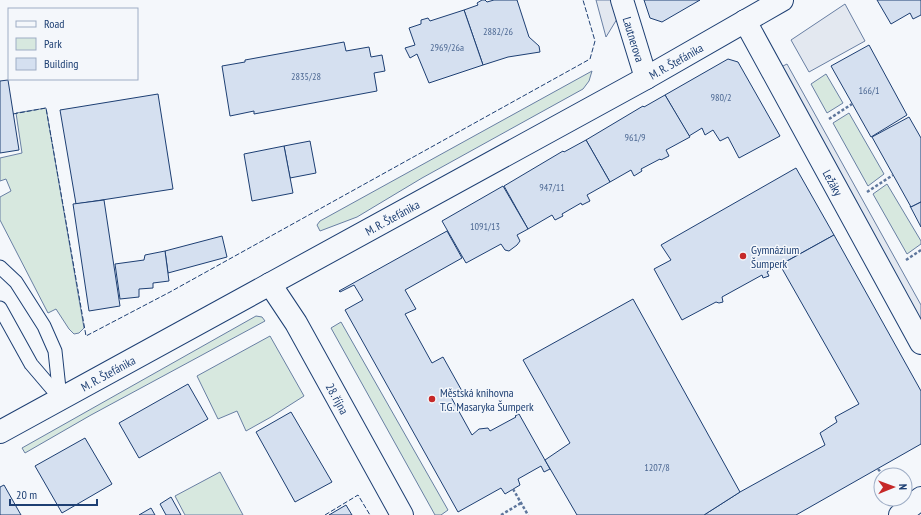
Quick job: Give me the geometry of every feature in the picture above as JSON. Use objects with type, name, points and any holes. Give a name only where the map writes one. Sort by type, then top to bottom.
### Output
[{"type":"street","name":"Lautnerova","points":[[622,0],[646,78]]},
{"type":"street","name":"M. R. Štefánika","points":[[0,432],[646,78],[782,0]]},
{"type":"street","name":"Ležáky","points":[[745,21],[921,343]]},
{"type":"street","name":"28. října","points":[[270,284],[296,323],[402,515]]},
{"type":"street","points":[[900,515],[921,498]]},
{"type":"lane","points":[[0,267],[16,282],[44,326],[56,351],[60,398]]},
{"type":"lane","points":[[0,308],[31,364],[60,398]]},
{"type":"path","points":[[826,120],[852,104]]},
{"type":"path","points":[[867,192],[893,175]]},
{"type":"path","points":[[905,260],[921,250]]},
{"type":"path","points":[[513,489],[528,515]]},
{"type":"path","points":[[501,515],[521,504]]},
{"type":"green space","points":[[592,71],[589,81],[583,89],[422,178],[357,217],[320,231],[317,225],[320,221]]},
{"type":"green space","points":[[826,74],[843,103],[827,113],[811,84]]},
{"type":"green space","points":[[46,108],[84,328],[79,333],[74,334],[56,309],[48,313],[0,220],[0,197],[11,191],[6,179],[0,181],[0,158],[22,153],[16,113]]},
{"type":"green space","points":[[849,113],[884,174],[868,186],[833,123]]},
{"type":"green space","points":[[887,184],[921,241],[921,244],[907,254],[873,194]]},
{"type":"green space","points":[[256,316],[262,317],[265,321],[91,415],[25,453],[22,448]]},
{"type":"green space","points":[[341,322],[448,510],[441,515],[435,515],[331,328]]},
{"type":"green space","points":[[270,336],[304,396],[246,431],[237,411],[218,419],[197,376]]},
{"type":"green space","points":[[220,472],[243,515],[185,515],[175,496]]},
{"type":"shaded area","points":[[596,0],[611,0],[617,19],[606,37]]},
{"type":"shaded area","points":[[845,4],[865,41],[809,72],[791,40]]},
{"type":"shaded area","points":[[787,64],[921,305],[921,328],[777,69]]},
{"type":"building","points":[[482,0],[487,2],[494,0],[517,0],[529,37],[539,46],[540,52],[508,57],[483,65],[464,10],[478,5],[477,3]]},
{"type":"building","points":[[644,0],[700,0],[662,22],[650,18]]},
{"type":"building","points":[[877,0],[921,0],[921,15],[913,19],[910,13],[891,24]]},
{"type":"building","points":[[464,10],[483,65],[429,83],[417,54],[410,58],[405,48],[415,45],[409,28],[421,24],[421,20],[428,18],[430,21]]},
{"type":"building","points":[[344,42],[346,51],[369,47],[371,57],[382,55],[385,71],[374,73],[377,91],[254,114],[254,111],[230,116],[222,66],[245,62],[245,60]]},
{"type":"building","points":[[869,45],[907,115],[871,137],[831,66]]},
{"type":"building","points":[[728,59],[738,62],[780,136],[739,158],[728,137],[720,141],[713,130],[705,135],[702,128],[689,136],[665,95]]},
{"type":"building","points":[[8,80],[19,150],[0,153],[0,81]]},
{"type":"building","points":[[158,94],[173,189],[76,204],[60,110]]},
{"type":"building","points":[[665,95],[690,137],[666,150],[669,156],[641,169],[642,171],[634,176],[631,170],[610,182],[586,140],[643,106],[644,107]]},
{"type":"building","points":[[909,117],[921,138],[921,202],[911,207],[872,137]]},
{"type":"building","points":[[586,140],[610,182],[587,195],[590,201],[582,205],[581,203],[555,220],[552,215],[528,229],[504,186],[563,151],[564,152]]},
{"type":"building","points":[[310,141],[316,173],[290,178],[284,146]]},
{"type":"building","points":[[284,146],[293,193],[252,201],[244,154]]},
{"type":"building","points":[[796,168],[834,235],[767,272],[769,276],[763,278],[762,275],[722,297],[723,302],[716,302],[682,320],[654,269],[671,260],[661,245]]},
{"type":"building","points":[[503,186],[528,229],[517,235],[520,241],[509,251],[505,250],[501,244],[466,263],[442,221]]},
{"type":"building","points":[[104,200],[120,306],[89,311],[73,204]]},
{"type":"building","points":[[921,202],[921,227],[910,206],[911,207]]},
{"type":"building","points":[[447,231],[462,258],[405,290],[416,309],[405,314],[432,363],[443,357],[462,391],[451,397],[472,435],[479,429],[488,428],[490,431],[519,414],[550,469],[544,472],[541,466],[518,479],[520,485],[505,494],[501,488],[458,512],[345,310],[363,300],[354,285],[340,292],[339,291]]},
{"type":"building","points":[[834,235],[921,391],[921,444],[881,467],[873,467],[873,471],[796,515],[704,515],[740,492],[825,445],[820,433],[837,422],[835,417],[859,404],[780,265]]},
{"type":"building","points":[[222,236],[227,257],[168,273],[165,251]]},
{"type":"building","points":[[165,251],[169,281],[153,283],[153,288],[139,289],[139,297],[120,299],[115,264],[144,260],[145,255]]},
{"type":"building","points":[[633,299],[740,492],[704,515],[577,515],[545,460],[570,443],[523,360]]},
{"type":"building","points":[[188,384],[208,419],[139,458],[119,423]]},
{"type":"building","points":[[291,412],[332,482],[295,502],[256,432]]},
{"type":"building","points":[[85,438],[112,484],[62,513],[35,466]]},
{"type":"building","points":[[4,485],[21,515],[0,515],[0,487]]},
{"type":"building","points":[[171,497],[181,515],[166,515],[160,504]]},
{"type":"building","points":[[346,505],[352,515],[329,515]]},
{"type":"building","points":[[151,508],[155,515],[139,515]]},
{"type":"fence","points":[[13,114],[46,108],[86,336],[170,292],[590,59],[595,41],[583,0]]},
{"type":"fence","points":[[325,515],[358,495],[370,515]]},
{"type":"place","name":"Gymnázium Šumperk","points":[[743,256]]},
{"type":"place","name":"Městská knihovna T.G. Masaryka Šumperk","points":[[432,399]]}]
